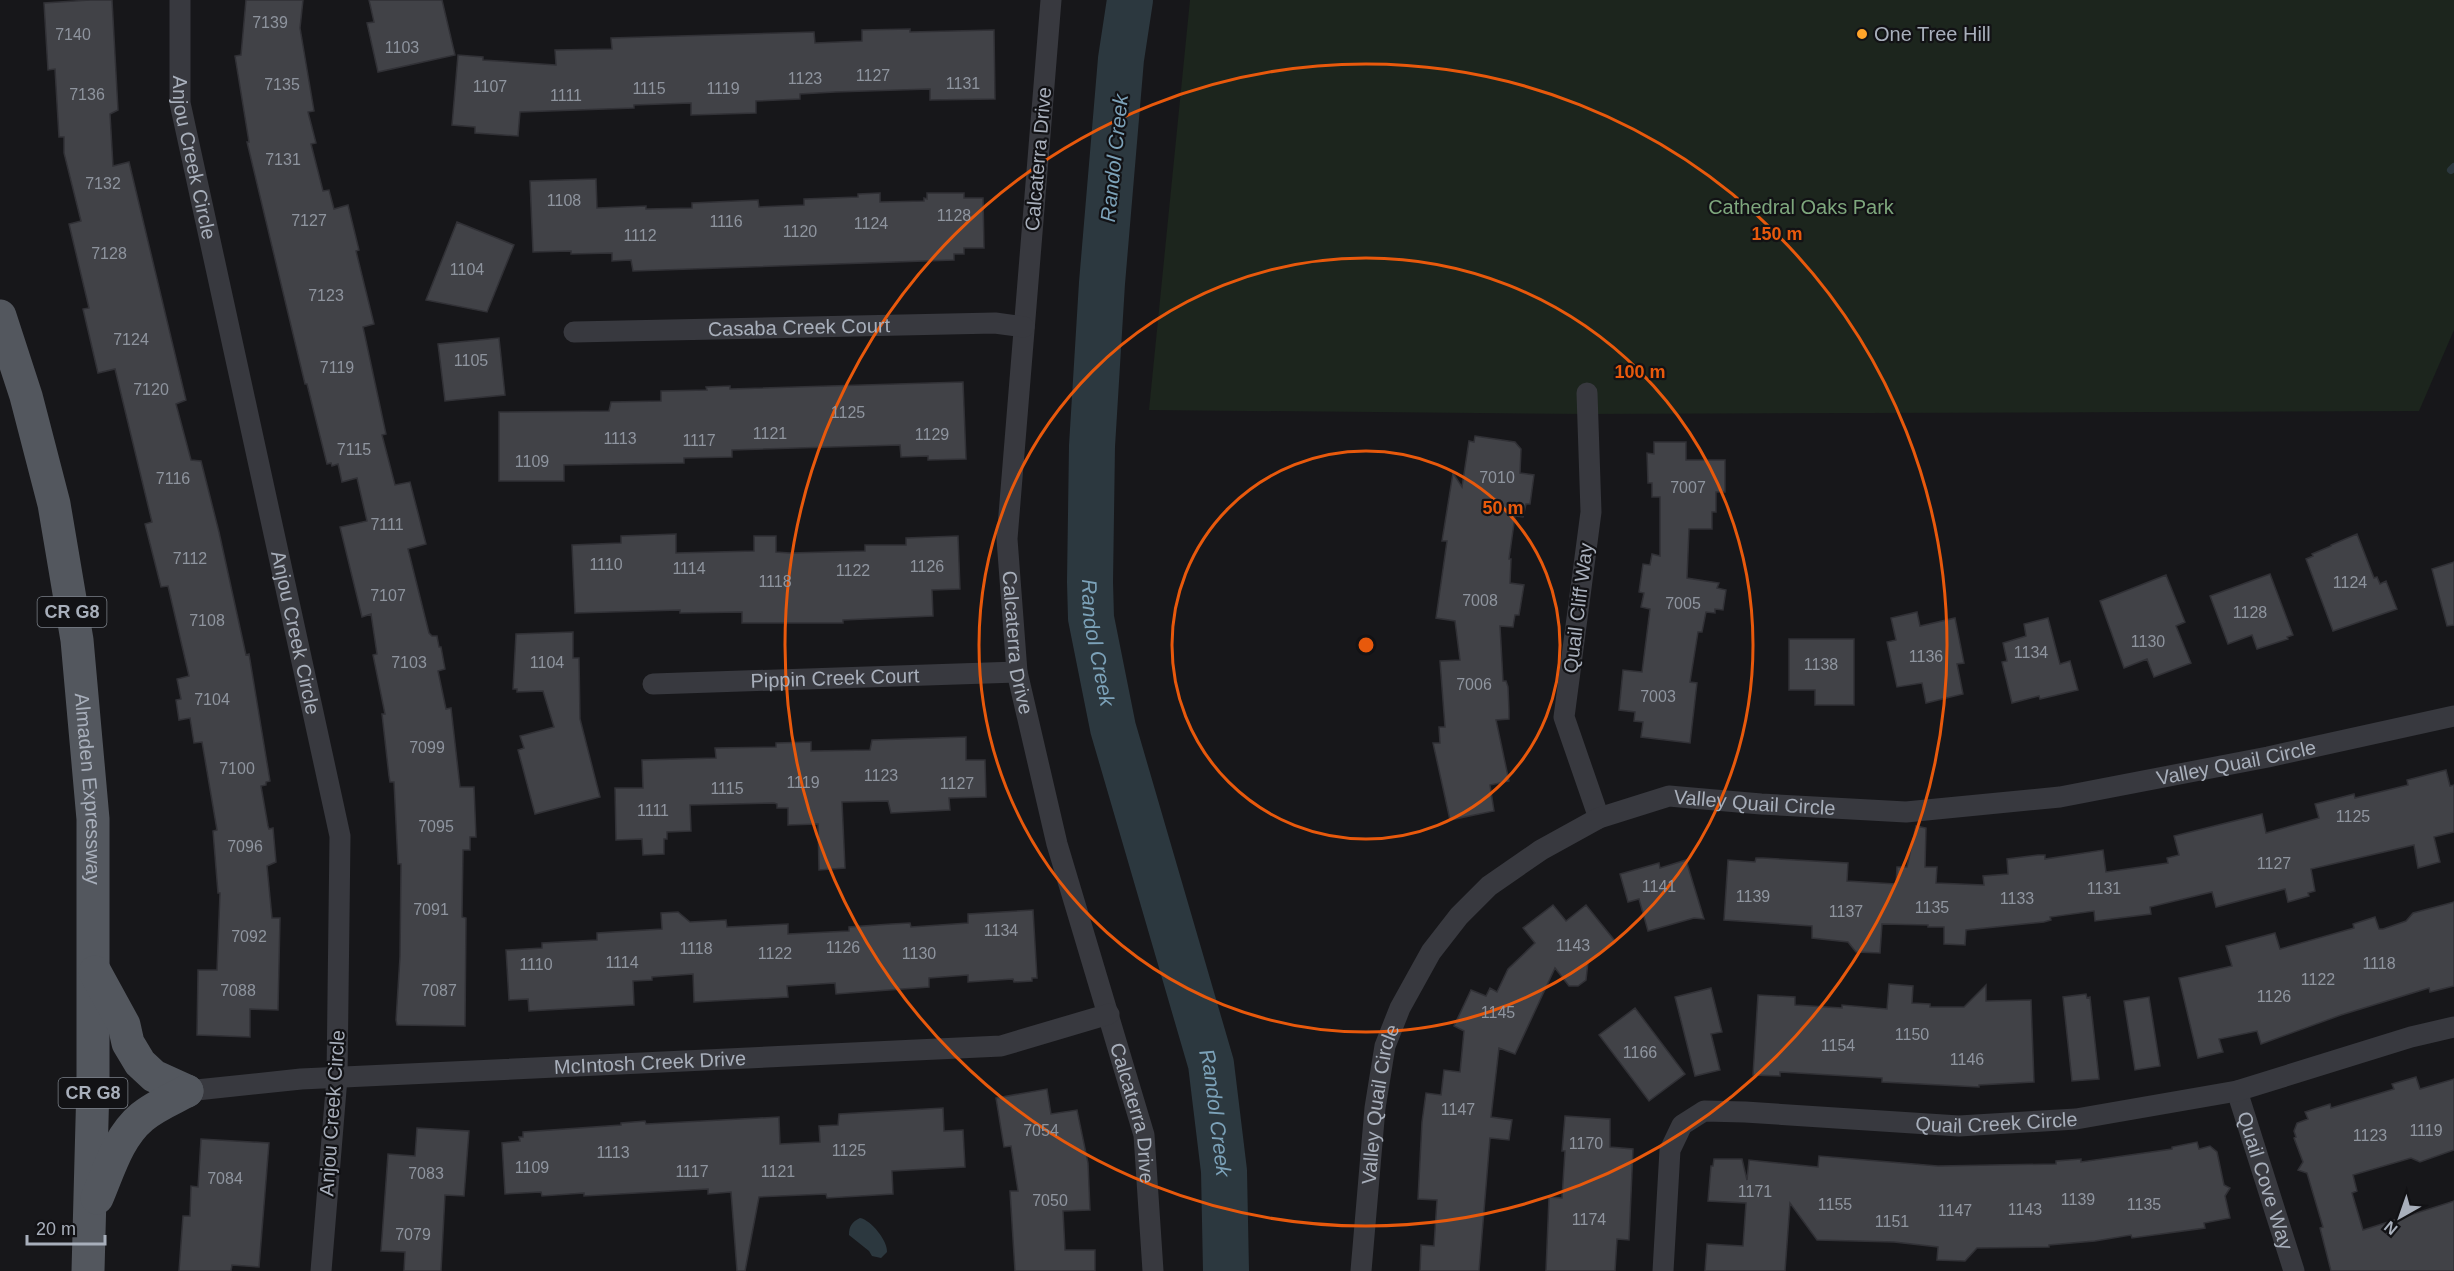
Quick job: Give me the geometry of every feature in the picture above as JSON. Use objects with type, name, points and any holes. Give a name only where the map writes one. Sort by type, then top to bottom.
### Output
[{"type":"main road","name":"Almaden Expressway","points":[[0,316],[26,396],[54,504],[77,640],[93,819],[88,1271]]},
{"type":"main road","points":[[93,969],[124,1025],[128,1043],[140,1063],[154,1076],[187,1090]]},
{"type":"main road","points":[[90,1216],[127,1132],[150,1111],[187,1090]]},
{"type":"street","name":"Anjou Creek Circle","points":[[180,0],[180,103],[340,836],[337,1078],[321,1271]]},
{"type":"street","name":"Calcaterra Drive","points":[[1051,0],[1007,539],[1017,672],[1057,844],[1144,1135],[1153,1271]]},
{"type":"street","name":"Casaba Creek Court","points":[[574,332],[995,323],[1024,327]]},
{"type":"street","name":"Quail Cliff Way","points":[[1587,393],[1591,512],[1564,717],[1599,818]]},
{"type":"street","name":"Pippin Creek Court","points":[[653,684],[1017,672]]},
{"type":"street","name":"Valley Quail Circle","points":[[1361,1271],[1375,1108],[1385,1046],[1400,1008],[1431,952],[1460,916],[1489,886],[1541,850],[1599,818],[1669,796],[1906,812],[2060,797],[2268,757],[2454,716]]},
{"type":"street","name":"McIntosh Creek Drive","points":[[187,1090],[337,1078],[1000,1046],[1109,1014]]},
{"type":"street","name":"Quail Creek Circle","points":[[1663,1271],[1670,1150],[1682,1125],[1704,1111],[1959,1126],[2076,1119],[2237,1091],[2411,1037],[2454,1027]]},
{"type":"street","name":"Quail Cove Way","points":[[2237,1091],[2294,1271]]},
{"type":"green space","name":"Cathedral Oaks Park","points":[[1190,0],[2454,0],[2454,330],[2419,411],[1585,414],[1149,410]]},
{"type":"shaded area","points":[[860,1218],[874,1227],[885,1242],[887,1252],[881,1258],[872,1256],[849,1235],[852,1225]]},
{"type":"building","points":[[112,0],[118,110],[110,114],[113,166],[129,162],[186,400],[176,404],[191,460],[201,461],[219,532],[246,655],[249,654],[270,781],[261,786],[268,826],[269,829],[273,828],[276,862],[267,866],[272,918],[280,918],[278,1010],[250,1009],[250,1037],[197,1035],[198,970],[217,970],[220,893],[218,893],[213,831],[217,830],[202,742],[194,743],[190,718],[179,720],[176,700],[181,699],[177,679],[189,676],[168,586],[161,587],[145,524],[152,522],[115,369],[98,373],[83,309],[89,308],[69,224],[81,221],[64,153],[64,137],[59,137],[55,69],[48,70],[44,3]]},
{"type":"building","points":[[246,0],[303,0],[300,28],[314,111],[308,112],[316,143],[311,144],[323,191],[329,190],[334,209],[348,205],[359,250],[356,251],[374,324],[363,327],[386,434],[382,435],[395,485],[410,482],[426,544],[408,549],[429,633],[437,636],[439,647],[441,647],[445,669],[438,671],[446,709],[451,708],[460,787],[474,787],[476,837],[470,837],[470,850],[463,850],[462,917],[466,918],[465,1026],[397,1025],[401,864],[398,864],[394,782],[390,782],[389,776],[382,714],[385,714],[373,655],[377,654],[371,614],[362,617],[340,527],[367,521],[357,478],[342,482],[338,464],[332,466],[331,463],[327,464],[307,384],[305,384],[247,142],[249,142],[235,56],[241,55]]},
{"type":"building","points":[[369,0],[442,0],[455,55],[378,72],[367,23],[374,22]]},
{"type":"building","points":[[910,29],[910,32],[994,30],[995,99],[930,100],[930,89],[835,92],[800,94],[800,99],[756,101],[756,113],[691,115],[691,103],[634,105],[634,108],[520,112],[518,136],[475,133],[475,127],[452,125],[458,55],[483,57],[483,60],[556,65],[555,50],[612,49],[611,38],[814,32],[815,43],[862,41],[862,30]]},
{"type":"building","points":[[596,179],[597,208],[646,206],[646,209],[692,208],[692,203],[758,200],[759,207],[804,205],[804,199],[858,197],[858,194],[880,193],[880,202],[924,201],[924,198],[927,199],[927,193],[964,193],[964,198],[983,198],[984,248],[964,248],[964,254],[954,254],[954,260],[633,271],[631,260],[612,261],[612,253],[533,252],[530,181]]},
{"type":"building","points":[[457,222],[514,245],[487,312],[426,300]]},
{"type":"building","points":[[499,338],[505,395],[445,401],[438,344]]},
{"type":"building","points":[[963,382],[966,459],[928,460],[928,456],[901,457],[900,445],[732,450],[732,457],[684,458],[684,463],[564,465],[564,481],[499,481],[499,412],[609,411],[611,402],[661,401],[661,391],[707,390],[706,387],[730,386],[730,389]]},
{"type":"building","points":[[1475,436],[1515,442],[1521,449],[1520,473],[1534,475],[1530,504],[1526,504],[1523,517],[1515,516],[1509,559],[1511,559],[1510,583],[1524,585],[1519,615],[1515,615],[1513,627],[1500,626],[1503,681],[1506,681],[1508,687],[1509,719],[1496,720],[1509,781],[1490,785],[1494,811],[1450,820],[1433,743],[1440,743],[1439,727],[1445,727],[1440,661],[1460,660],[1455,621],[1436,618],[1447,541],[1442,541],[1453,473],[1462,487],[1469,441],[1474,442]]},
{"type":"building","points":[[1654,442],[1686,442],[1686,460],[1725,460],[1725,492],[1716,492],[1716,512],[1712,512],[1712,529],[1689,529],[1687,578],[1719,583],[1717,588],[1726,590],[1723,610],[1715,609],[1715,613],[1706,612],[1702,632],[1698,632],[1690,682],[1697,683],[1690,743],[1641,737],[1643,722],[1634,721],[1635,712],[1619,710],[1623,670],[1642,672],[1650,609],[1641,607],[1644,593],[1639,592],[1643,564],[1650,565],[1652,554],[1660,556],[1660,497],[1652,497],[1652,483],[1648,483],[1647,453],[1654,454]]},
{"type":"building","points":[[676,534],[676,553],[754,551],[754,536],[776,536],[776,552],[790,553],[865,551],[865,545],[906,545],[906,538],[958,536],[960,589],[932,590],[933,616],[843,620],[843,623],[742,623],[742,612],[680,613],[680,610],[575,613],[572,545],[621,543],[621,536]]},
{"type":"building","points":[[2357,534],[2374,578],[2377,577],[2380,584],[2386,581],[2397,609],[2333,631],[2306,559],[2313,556],[2312,554]]},
{"type":"building","points":[[2454,562],[2454,625],[2447,626],[2432,569]]},
{"type":"building","points":[[2270,574],[2293,635],[2287,637],[2288,639],[2257,649],[2252,635],[2228,644],[2210,596]]},
{"type":"building","points":[[2166,575],[2185,622],[2176,626],[2191,663],[2154,677],[2147,659],[2124,668],[2100,601]]},
{"type":"building","points":[[1917,612],[1920,626],[1955,618],[1964,663],[1957,664],[1963,694],[1926,703],[1922,683],[1897,687],[1887,642],[1896,640],[1891,618]]},
{"type":"building","points":[[2048,618],[2060,664],[2070,661],[2078,690],[2012,703],[2002,662],[2007,661],[2003,643],[2026,636],[2024,624]]},
{"type":"building","points":[[573,632],[573,658],[579,658],[580,719],[600,797],[535,814],[518,750],[524,748],[520,736],[554,727],[543,691],[517,692],[517,689],[513,689],[516,634]]},
{"type":"building","points":[[1789,639],[1854,639],[1854,705],[1815,705],[1815,690],[1789,690]]},
{"type":"building","points":[[966,737],[966,760],[985,760],[986,797],[949,798],[950,810],[891,813],[888,801],[842,802],[845,868],[819,870],[818,824],[788,825],[788,808],[777,808],[777,804],[774,803],[690,805],[691,831],[667,832],[667,839],[664,839],[664,854],[643,855],[642,839],[616,840],[615,788],[643,788],[642,760],[716,758],[715,748],[776,747],[776,743],[811,742],[811,751],[870,750],[872,740]]},
{"type":"building","points":[[2446,770],[2450,786],[2454,785],[2454,832],[2434,837],[2440,862],[2418,868],[2414,845],[2311,869],[2315,891],[2308,893],[2309,896],[2288,902],[2285,889],[2216,907],[2212,892],[2150,907],[2151,914],[2095,921],[2094,911],[2050,917],[2051,920],[2044,922],[1966,930],[1965,945],[1944,944],[1944,927],[1882,924],[1880,953],[1856,952],[1848,942],[1812,938],[1812,926],[1724,920],[1728,860],[1755,862],[1756,858],[1763,858],[1848,863],[1847,881],[1896,884],[1897,867],[1907,867],[1916,826],[1926,828],[1925,867],[1937,867],[1936,883],[1984,885],[1983,876],[2008,874],[2007,859],[2045,855],[2045,859],[2103,850],[2106,872],[2168,863],[2167,858],[2179,855],[2174,836],[2262,814],[2266,833],[2319,818],[2315,804],[2354,794],[2355,798],[2408,785],[2407,780]]},
{"type":"building","points":[[1686,860],[1704,919],[1694,918],[1648,931],[1639,899],[1628,902],[1620,874],[1659,863],[1660,868]]},
{"type":"building","points":[[2454,902],[2454,986],[2430,992],[2429,988],[2341,1015],[2261,1044],[2257,1031],[2219,1039],[2223,1052],[2198,1058],[2179,978],[2232,966],[2226,946],[2275,933],[2280,949],[2354,928],[2353,924],[2375,917],[2379,929],[2383,929],[2406,921],[2413,913]]},
{"type":"building","points":[[1553,905],[1566,921],[1586,905],[1615,941],[1588,962],[1586,980],[1578,986],[1569,986],[1555,968],[1515,1054],[1499,1048],[1491,1117],[1512,1120],[1509,1140],[1490,1138],[1479,1271],[1420,1271],[1421,1245],[1434,1246],[1437,1200],[1418,1199],[1422,1122],[1426,1093],[1441,1095],[1444,1070],[1460,1072],[1464,1031],[1454,1026],[1471,990],[1486,996],[1490,988],[1497,992],[1508,969],[1535,943],[1523,928]]},
{"type":"building","points":[[1033,910],[1037,978],[1032,978],[1032,981],[1014,982],[1013,979],[968,982],[968,975],[929,978],[929,987],[836,994],[835,983],[787,986],[788,997],[694,1002],[693,974],[633,981],[634,1005],[529,1011],[528,999],[509,1000],[506,950],[542,948],[542,943],[597,940],[597,933],[662,929],[661,913],[678,912],[690,922],[726,920],[727,927],[788,924],[788,934],[849,931],[849,927],[891,924],[910,923],[911,927],[968,923],[968,914]]},
{"type":"building","points":[[1889,984],[1913,986],[1912,1003],[1930,1004],[1930,1007],[1964,1007],[1986,985],[1986,1001],[2031,1000],[2034,1082],[1979,1085],[1979,1087],[1882,1082],[1882,1078],[1780,1072],[1780,1076],[1753,1075],[1758,995],[1795,997],[1795,1005],[1842,1008],[1842,1005],[1887,1009]]},
{"type":"building","points":[[1711,988],[1722,1032],[1711,1034],[1720,1070],[1695,1076],[1675,997]]},
{"type":"building","points":[[2086,994],[2087,998],[2090,997],[2099,1079],[2072,1081],[2063,997]]},
{"type":"building","points":[[2149,997],[2160,1066],[2135,1070],[2124,1001]]},
{"type":"building","points":[[1635,1008],[1685,1074],[1649,1101],[1599,1035]]},
{"type":"building","points":[[2416,1077],[2420,1089],[2454,1079],[2454,1150],[2420,1162],[2411,1158],[2353,1175],[2357,1191],[2352,1193],[2363,1230],[2454,1201],[2454,1271],[2331,1271],[2320,1228],[2323,1227],[2307,1173],[2298,1170],[2303,1162],[2294,1138],[2297,1123],[2308,1119],[2305,1112],[2330,1104],[2331,1108],[2394,1089],[2392,1084]]},
{"type":"building","points":[[1047,1089],[1051,1114],[1077,1110],[1088,1163],[1090,1210],[1063,1211],[1065,1250],[1095,1250],[1095,1271],[1015,1271],[1010,1191],[1018,1191],[1011,1146],[1004,1147],[996,1098]]},
{"type":"building","points":[[943,1108],[944,1131],[963,1130],[965,1167],[892,1171],[893,1194],[827,1198],[826,1194],[759,1197],[745,1271],[737,1271],[731,1192],[708,1194],[708,1189],[584,1196],[584,1193],[542,1196],[541,1192],[505,1194],[502,1143],[520,1141],[519,1137],[523,1137],[523,1132],[621,1125],[621,1123],[645,1121],[646,1124],[779,1117],[780,1144],[820,1142],[819,1126],[838,1125],[839,1114]]},
{"type":"building","points":[[1565,1116],[1610,1119],[1610,1147],[1633,1149],[1629,1240],[1617,1239],[1615,1271],[1546,1271],[1549,1197],[1562,1198]]},
{"type":"building","points":[[417,1128],[469,1131],[464,1196],[445,1195],[441,1271],[404,1271],[405,1252],[381,1251],[388,1154],[415,1156]]},
{"type":"building","points":[[201,1139],[269,1143],[259,1267],[232,1265],[231,1271],[179,1271],[183,1216],[190,1216],[191,1186],[198,1187]]},
{"type":"building","points":[[2197,1142],[2199,1149],[2210,1146],[2217,1152],[2224,1185],[2230,1188],[2225,1196],[2230,1218],[2204,1223],[2205,1228],[2132,1238],[2131,1235],[2049,1245],[2049,1247],[1977,1248],[1965,1261],[1937,1260],[1938,1247],[1894,1242],[1817,1240],[1790,1203],[1785,1271],[1705,1271],[1707,1244],[1743,1246],[1746,1203],[1708,1201],[1711,1166],[1713,1166],[1714,1159],[1742,1159],[1747,1180],[1749,1160],[1818,1167],[1819,1156],[1938,1166],[2056,1164],[2056,1161],[2081,1159],[2081,1162],[2172,1149],[2172,1147]]},
{"type":"waterway","name":"Randol Creek","points":[[1130,0],[1121,59],[1102,283],[1092,446],[1091,618],[1113,728],[1211,1064],[1224,1171],[1226,1271]]},
{"type":"waterway","points":[[2451,170],[2454,167]]},
{"type":"place","name":"One Tree Hill","points":[[1862,34]]}]
